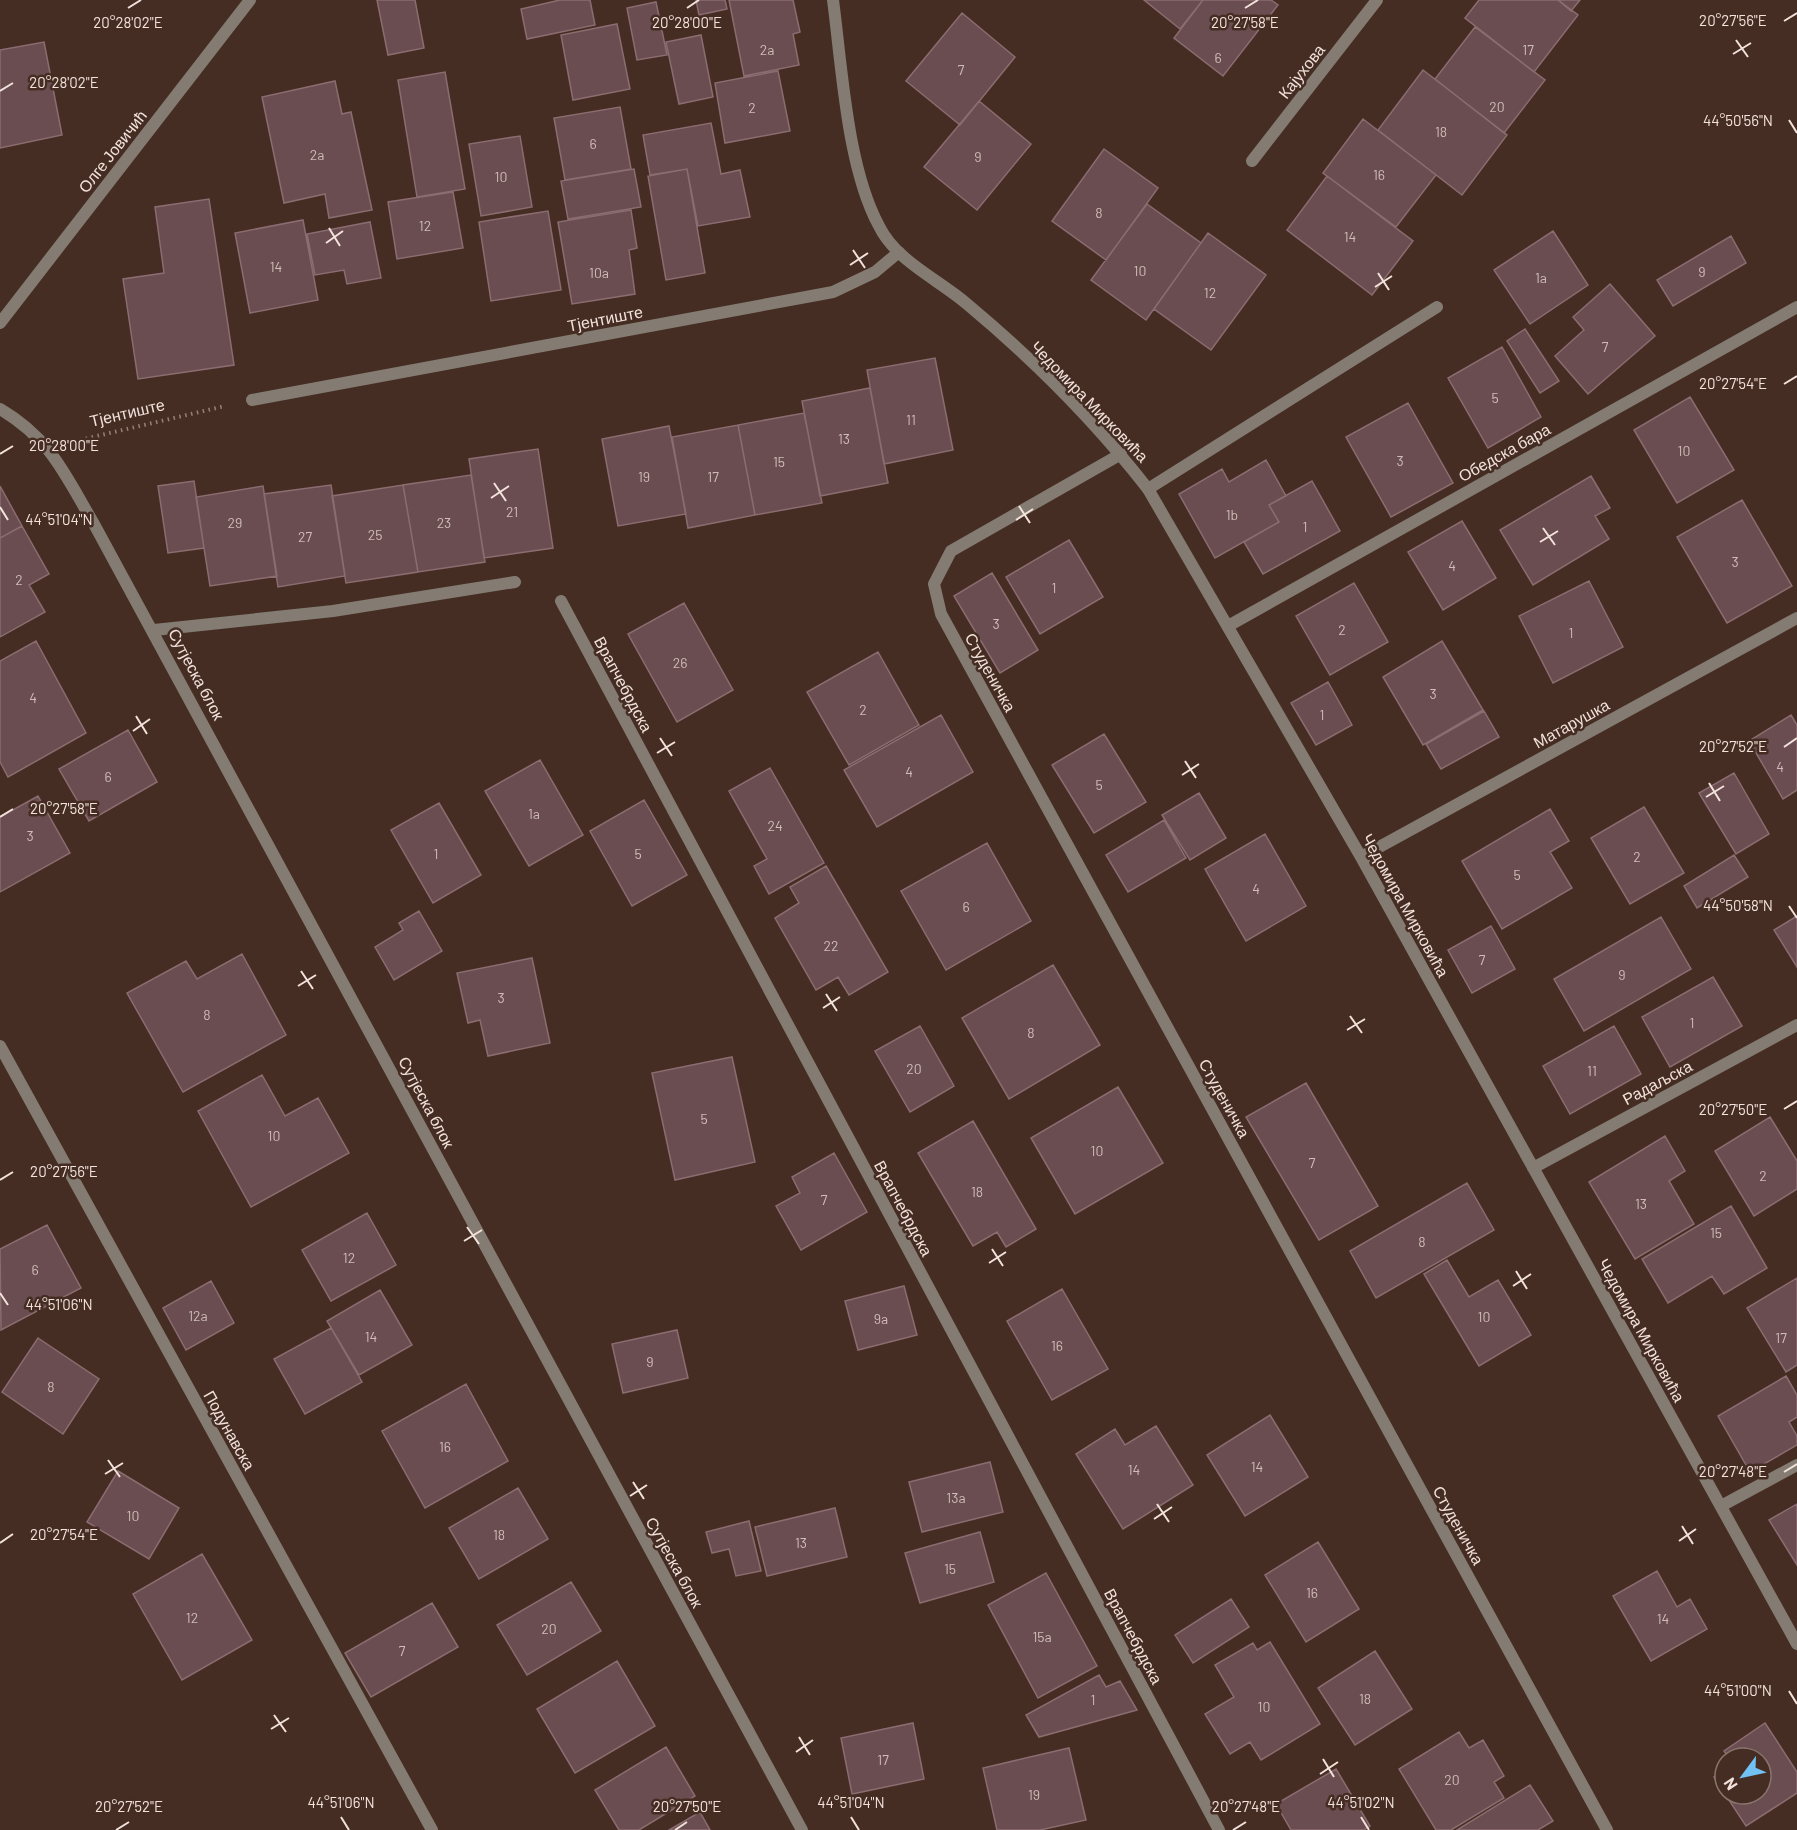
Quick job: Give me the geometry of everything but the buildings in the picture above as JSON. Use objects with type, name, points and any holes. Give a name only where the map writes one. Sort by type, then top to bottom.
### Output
[{"type":"street","name":"Олге Јовичић","points":[[0,323],[250,0]]},
{"type":"street","points":[[833,0],[861,183],[880,229],[899,252]]},
{"type":"street","name":"Кајухова","points":[[1252,162],[1377,0]]},
{"type":"street","name":"Тјентиште","points":[[252,400],[832,292],[875,272],[899,252]]},
{"type":"street","name":"Чедомира Мирковића","points":[[899,252],[966,303],[1036,365],[1121,454],[1148,489],[1361,857],[1797,1644]]},
{"type":"street","points":[[1148,489],[1437,307]]},
{"type":"street","name":"Обедска бара","points":[[1228,626],[1797,307]]},
{"type":"street","name":"Сутјеска блок","points":[[0,409],[25,424],[48,448],[154,630],[802,1830]]},
{"type":"street","name":"Студеничка","points":[[1121,454],[951,551],[934,584],[941,614],[1607,1830]]},
{"type":"street","points":[[154,630],[333,611],[515,582]]},
{"type":"street","name":"Врапчебрдска","points":[[561,601],[1219,1830]]},
{"type":"street","name":"Матарушка","points":[[1361,857],[1797,618]]},
{"type":"street","name":"Радаљска","points":[[1533,1168],[1797,1025]]},
{"type":"street","name":"Подунавска","points":[[0,1046],[432,1830]]},
{"type":"street","points":[[1721,1506],[1797,1465]]},
{"type":"path","name":"Тјентиште","points":[[48,448],[252,400]]}]
